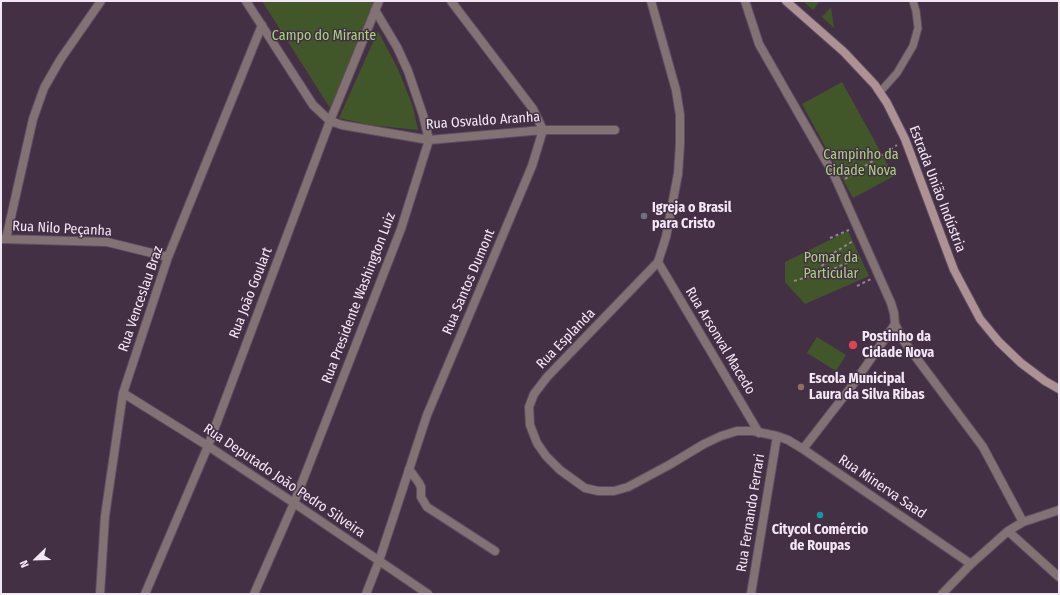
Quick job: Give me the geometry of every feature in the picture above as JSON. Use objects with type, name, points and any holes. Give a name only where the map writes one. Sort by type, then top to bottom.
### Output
[{"type":"main road","name":"Estrada União Indústria","points":[[786,1],[844,52],[863,71],[880,92],[905,139],[954,270],[980,318],[999,342],[1021,363],[1045,381],[1059,389]]},
{"type":"street","points":[[3,239],[33,119],[44,88],[60,60],[101,1]]},
{"type":"street","points":[[246,1],[313,105],[330,121]]},
{"type":"street","name":"Rua João Goulart","points":[[145,594],[208,446],[330,121],[380,1]]},
{"type":"street","points":[[451,1],[533,110],[543,130]]},
{"type":"street","name":"Rua Esplanda","points":[[651,1],[676,90],[680,115],[678,174],[666,237],[658,262],[547,377],[534,394],[529,408],[530,425],[537,443],[546,456],[560,470],[586,488],[598,491],[614,491],[628,487],[669,466],[704,444],[721,436],[737,431],[777,436]]},
{"type":"street","points":[[745,1],[759,44],[838,184],[891,303],[896,324],[903,340],[983,447],[1023,522]]},
{"type":"street","points":[[375,10],[397,47],[408,71],[423,114],[429,140]]},
{"type":"street","name":"Rua Venceslau Braz","points":[[100,594],[105,516],[123,393],[168,257],[262,25]]},
{"type":"street","name":"Rua Osvaldo Aranha","points":[[330,121],[342,125],[429,140],[543,130],[615,130]]},
{"type":"street","name":"Rua Santos Dumont","points":[[366,594],[379,561],[427,415],[532,166],[543,130]]},
{"type":"street","name":"Rua Presidente Washington Luiz","points":[[254,594],[294,503],[401,229],[429,140]]},
{"type":"street","name":"Rua Nilo Peçanha","points":[[3,239],[83,240],[107,242],[168,257]]},
{"type":"street","name":"Rua Arsonval Macedo","points":[[658,262],[759,433]]},
{"type":"street","points":[[802,449],[852,386],[896,324]]},
{"type":"street","name":"Rua Deputado João Pedro Silveira","points":[[123,393],[208,446],[428,594]]},
{"type":"street","name":"Rua Minerva Saad","points":[[777,436],[788,440],[802,449],[971,564]]},
{"type":"street","name":"Rua Fernando Ferrari","points":[[751,594],[777,436]]},
{"type":"street","points":[[409,470],[420,483],[421,497],[427,507],[495,551]]},
{"type":"street","points":[[942,594],[971,564],[1008,531],[1023,522],[1059,510]]},
{"type":"street","points":[[1008,531],[1059,577]]},
{"type":"lane","points":[[880,92],[897,73],[913,46],[918,28],[913,1]]},
{"type":"path","points":[[838,184],[905,139]]},
{"type":"path","points":[[830,238],[850,230]]},
{"type":"path","points":[[823,272],[822,266],[832,254],[855,240]]},
{"type":"path","points":[[794,281],[832,270],[862,256]]},
{"type":"path","points":[[857,286],[872,278]]},
{"type":"green space","name":"Campo do Mirante","points":[[262,1],[374,1],[330,108]]},
{"type":"green space","points":[[803,1],[820,1],[813,10]]},
{"type":"green space","points":[[831,7],[834,28],[822,17]]},
{"type":"green space","name":"Campo do Mirante","points":[[378,31],[398,69],[413,107],[418,130],[371,125],[339,118]]},
{"type":"green space","name":"Campinho da Cidade Nova","points":[[842,82],[894,176],[853,198],[802,104]]},
{"type":"green space","name":"Pomar da Particular","points":[[848,231],[869,276],[805,304],[785,282],[785,262]]},
{"type":"green space","points":[[817,337],[846,355],[836,371],[807,353]]},
{"type":"place","name":"Igreja o Brasil para Cristo","points":[[644,216]]},
{"type":"place","name":"Postinho da Cidade Nova","points":[[853,345]]},
{"type":"place","name":"Escola Municipal Laura da Silva Ribas","points":[[801,387]]},
{"type":"place","name":"Citycol Comércio de Roupas","points":[[820,515]]}]
